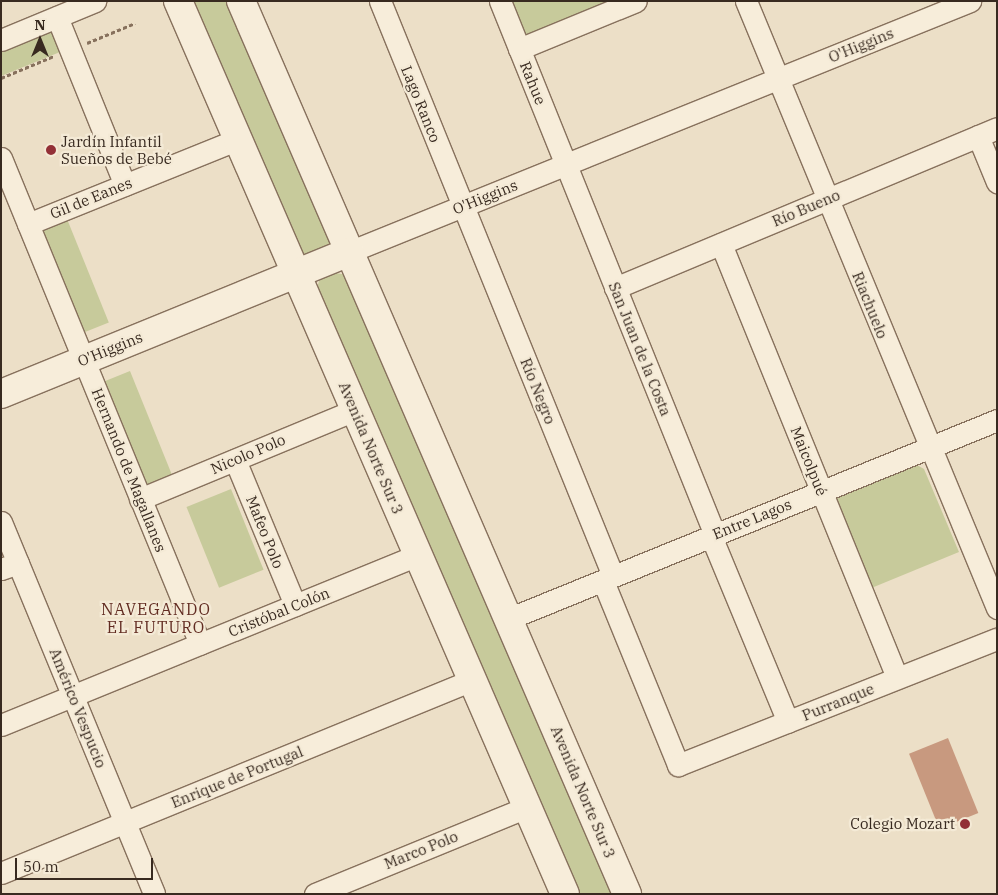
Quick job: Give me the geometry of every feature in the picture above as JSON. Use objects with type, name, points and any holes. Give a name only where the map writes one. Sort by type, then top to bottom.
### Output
[{"type":"street","points":[[1,40],[95,1]]},
{"type":"street","name":"Avenida Norte Sur 3","points":[[178,1],[564,894]]},
{"type":"street","name":"Avenida Norte Sur 3","points":[[241,1],[627,894]]},
{"type":"street","name":"Lago Ranco","points":[[380,1],[463,206]]},
{"type":"street","name":"Rahue","points":[[500,1],[565,164]]},
{"type":"street","points":[[519,49],[636,1]]},
{"type":"street","name":"Riachuelo","points":[[746,1],[929,448],[997,608]]},
{"type":"street","name":"O'Higgins","points":[[1,394],[970,1]]},
{"type":"street","points":[[57,17],[125,185]]},
{"type":"street","points":[[987,132],[997,182]]},
{"type":"street","name":"Río Bueno","points":[[616,288],[987,132]]},
{"type":"street","name":"Gil de Eanes","points":[[28,224],[238,139]]},
{"type":"street","name":"Hernando de Magallanes","points":[[1,158],[200,644]]},
{"type":"street","name":"San Juan de la Costa","points":[[565,164],[788,722]]},
{"type":"street","name":"Río Negro","points":[[463,206],[608,578],[678,765]]},
{"type":"street","name":"Maicolpué","points":[[721,244],[897,678]]},
{"type":"street","name":"Nicolo Polo","points":[[140,499],[355,410]]},
{"type":"street","name":"Entre Lagos","points":[[508,619],[997,420]]},
{"type":"street","name":"Mafeo Polo","points":[[235,460],[295,605]]},
{"type":"street","name":"Américo Vespucio","points":[[1,522],[10,566],[73,696],[154,894]]},
{"type":"street","name":"Cristóbal Colón","points":[[1,725],[418,555]]},
{"type":"street","name":"Purranque","points":[[678,765],[997,639]]},
{"type":"street","name":"Enrique de Portugal","points":[[1,873],[472,680]]},
{"type":"street","name":"Marco Polo","points":[[315,894],[527,807]]},
{"type":"green space","points":[[189,1],[232,1],[333,232],[331,248],[306,255],[299,251]]},
{"type":"green space","points":[[508,1],[619,1],[525,36]]},
{"type":"green space","points":[[52,28],[65,50],[1,76],[1,46]]},
{"type":"green space","points":[[65,214],[109,322],[82,333],[38,225]]},
{"type":"green space","points":[[330,272],[347,275],[619,894],[576,894],[316,292],[319,281]]},
{"type":"green space","points":[[130,371],[174,479],[142,492],[98,384]]},
{"type":"green space","points":[[917,465],[924,469],[959,552],[869,589],[835,499]]},
{"type":"green space","points":[[231,489],[264,570],[219,588],[186,507]]},
{"type":"building","points":[[948,738],[978,813],[939,829],[909,754]]},
{"type":"place","name":"Jardín Infantil Sueños de Bebé","points":[[51,150]]},
{"type":"place","name":"Colegio Mozart","points":[[965,824]]},
{"type":"district","name":"NAVEGANDO EL FUTURO","points":[[156,618]]}]
